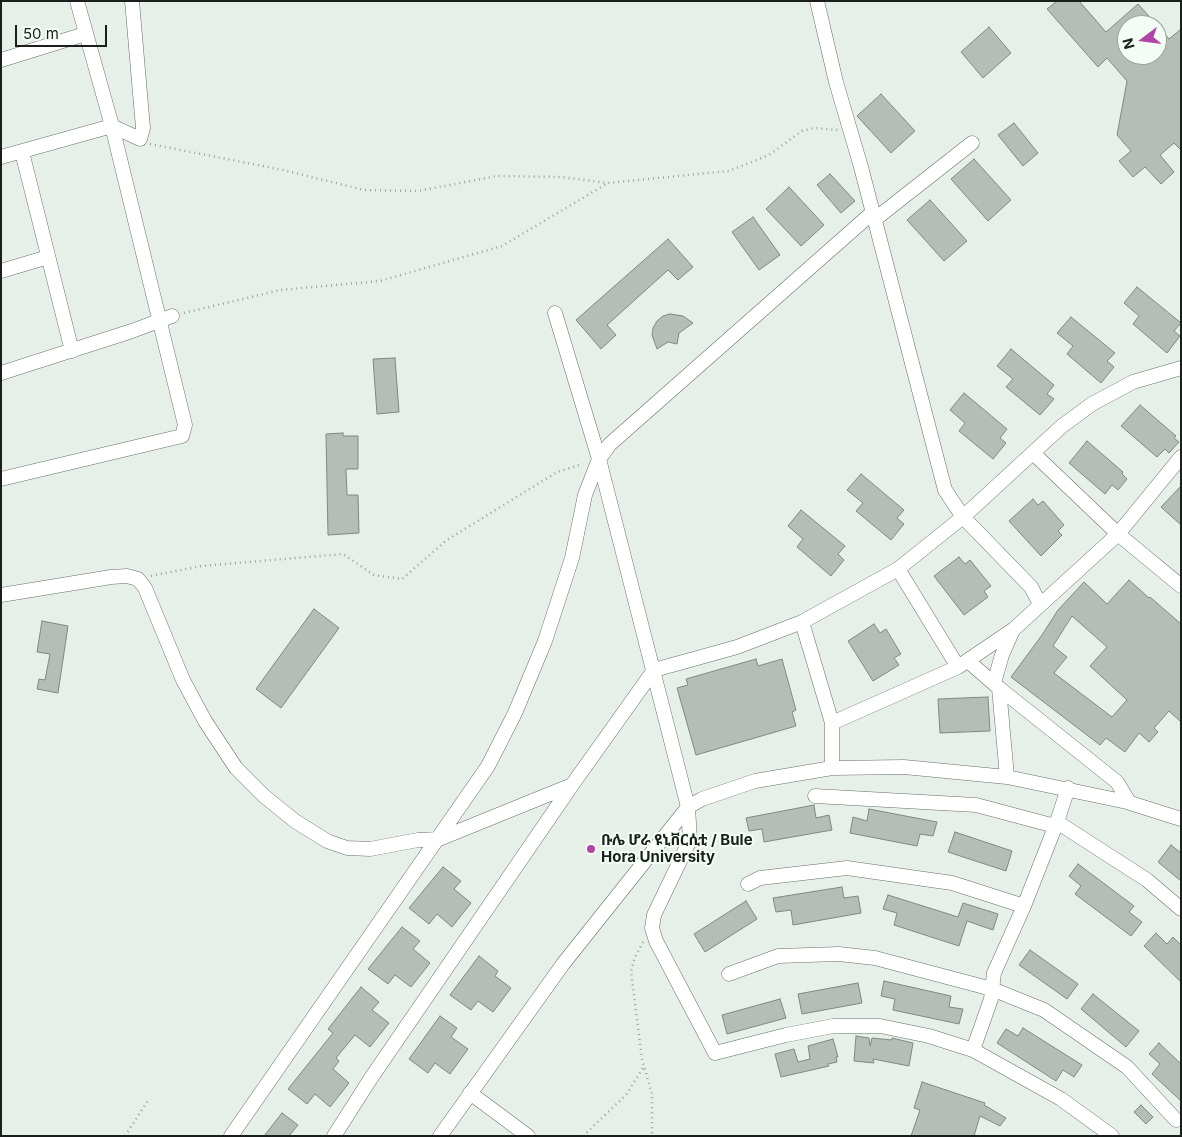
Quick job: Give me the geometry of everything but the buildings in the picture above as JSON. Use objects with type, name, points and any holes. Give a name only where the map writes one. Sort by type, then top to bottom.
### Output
[{"type":"street","points":[[1,479],[182,436],[185,425],[166,318],[77,1]]},
{"type":"street","points":[[1,157],[112,126],[140,139],[143,128],[132,1]]},
{"type":"street","points":[[817,1],[836,82],[851,132],[945,490],[963,518],[1031,587],[1040,604]]},
{"type":"street","points":[[1,60],[85,34]]},
{"type":"street","points":[[231,1136],[488,766],[515,714],[548,632],[572,558],[586,495],[599,459],[610,444],[873,216],[972,143]]},
{"type":"street","points":[[22,152],[72,351]]},
{"type":"street","points":[[1,271],[48,257]]},
{"type":"street","points":[[555,313],[599,459],[688,807],[690,840],[654,915],[652,928],[656,941],[715,1053],[786,1034],[833,1026],[880,1026],[929,1036],[973,1050],[1061,1099],[1112,1136]]},
{"type":"street","points":[[1,373],[132,332],[166,318]]},
{"type":"street","points":[[334,1136],[371,1078],[572,785],[654,670],[736,647],[802,622],[898,569],[963,518],[1062,426],[1092,404],[1134,382],[1181,368]]},
{"type":"street","points":[[1033,453],[1118,534],[1181,586]]},
{"type":"street","points":[[832,724],[963,664],[1014,629],[1118,534],[1181,457]]},
{"type":"street","points":[[898,569],[963,664],[997,686],[1117,782],[1129,802]]},
{"type":"street","points":[[1,595],[111,577],[127,576],[138,579],[146,588],[184,680],[205,721],[236,768],[264,796],[295,821],[327,841],[348,848],[370,849],[418,840],[439,839],[572,785]]},
{"type":"street","points":[[802,622],[832,724],[832,768]]},
{"type":"street","points":[[1007,777],[997,686],[1002,655],[1014,629]]},
{"type":"street","points":[[440,1136],[563,964],[688,807],[702,799],[755,781],[832,768],[904,767],[1007,777],[1068,788],[1129,802],[1181,819]]},
{"type":"street","points":[[973,1050],[991,999],[994,973],[1024,906],[1068,788]]},
{"type":"street","points":[[815,796],[976,805],[1056,824],[1147,880],[1181,909]]},
{"type":"street","points":[[748,884],[760,878],[847,868],[952,883],[1024,906]]},
{"type":"street","points":[[729,974],[778,956],[840,954],[875,958],[992,989],[1044,1010],[1127,1067],[1176,1120]]},
{"type":"street","points":[[470,1094],[528,1136]]},
{"type":"path","points":[[140,139],[153,146],[283,170],[364,190],[418,191],[497,176],[561,177],[608,183],[729,171],[769,155],[802,130],[814,128],[851,132]]},
{"type":"path","points":[[166,318],[280,290],[380,281],[502,246],[608,183]]},
{"type":"path","points":[[138,579],[202,566],[343,554],[374,575],[402,579],[447,540],[556,472],[599,459]]},
{"type":"path","points":[[652,928],[635,957],[631,971],[644,1066],[652,1094],[652,1136]]},
{"type":"path","points":[[583,1136],[626,1095],[644,1066]]},
{"type":"path","points":[[125,1136],[149,1099]]},
{"type":"place","name":"ቡሌ ሆራ ዩኒቨርሲቲ / Bule Hora University","points":[[591,849]]}]
